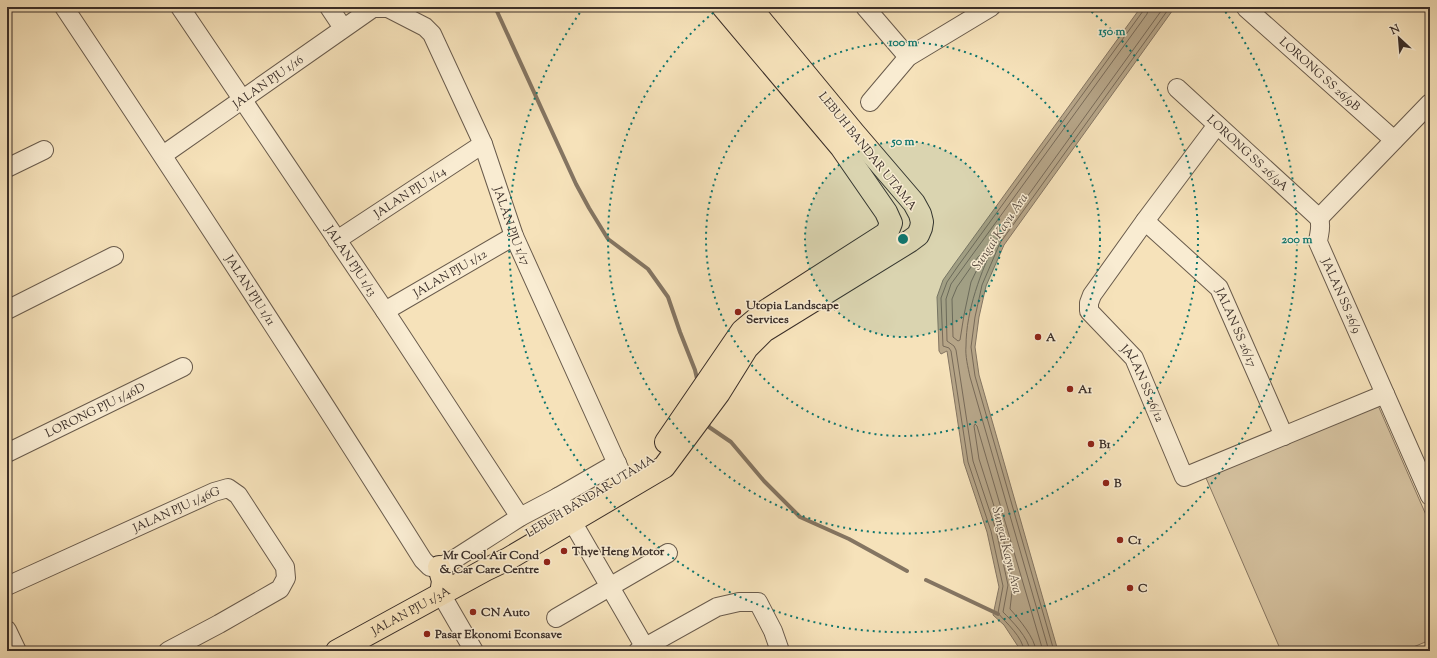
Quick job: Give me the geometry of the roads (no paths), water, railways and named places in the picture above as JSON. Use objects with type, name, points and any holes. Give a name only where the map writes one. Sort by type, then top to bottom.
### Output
[{"type":"main road","name":"LEBUH BANDAR UTAMA","points":[[723,7],[848,140],[914,204],[920,214],[922,222],[921,228],[918,234],[910,242],[803,297]]},
{"type":"main road","name":"LEBUH BANDAR UTAMA","points":[[565,510],[664,468],[676,440],[715,383],[747,348],[803,297],[887,233],[890,228],[891,223],[886,212],[848,140],[750,7]]},
{"type":"main road","name":"LEBUH BANDAR UTAMA","points":[[485,570],[495,552],[565,510],[620,470],[657,456],[676,440]]},
{"type":"main road","points":[[439,567],[443,581],[441,594]]},
{"type":"main road","name":"JALAN PJU 1/3A","points":[[337,651],[485,570]]},
{"type":"street","name":"JALAN PJU 1/11","points":[[64,7],[163,155],[423,560],[430,567],[439,567]]},
{"type":"street","name":"JALAN PJU 1/13","points":[[180,7],[243,98],[520,517]]},
{"type":"street","points":[[329,7],[343,28]]},
{"type":"street","points":[[865,7],[908,57]]},
{"type":"street","points":[[870,102],[908,57],[991,7]]},
{"type":"street","name":"JALAN PJU 1/16","points":[[163,155],[373,8]]},
{"type":"street","name":"JALAN PJU 1/17","points":[[373,8],[388,8],[425,27],[432,34],[483,144],[514,236],[620,470]]},
{"type":"street","name":"LORONG SS 26/9B","points":[[1246,8],[1394,140]]},
{"type":"street","name":"LORONG SS 26/9A","points":[[1177,88],[1319,218]]},
{"type":"street","points":[[1319,218],[1430,103]]},
{"type":"street","name":"JALAN SS 26/12","points":[[1218,125],[1145,221],[1092,295],[1089,303],[1089,310],[1134,358],[1184,477],[1385,394]]},
{"type":"street","name":"JALAN PJU 1/14","points":[[337,240],[483,144]]},
{"type":"street","points":[[7,168],[44,150]]},
{"type":"street","name":"JALAN SS 26/9","points":[[1319,218],[1322,227],[1318,242],[1430,496]]},
{"type":"street","name":"JALAN SS 26/17","points":[[1145,221],[1219,288],[1284,436]]},
{"type":"street","name":"JALAN PJU 1/12","points":[[385,311],[514,236]]},
{"type":"street","points":[[7,310],[114,256]]},
{"type":"street","name":"LORONG PJU 1/46D","points":[[7,453],[183,367]]},
{"type":"street","name":"JALAN PJU 1/46G","points":[[7,586],[214,492],[228,488],[238,495],[285,567],[286,578],[280,589],[168,651]]},
{"type":"street","points":[[439,567],[450,562],[520,517],[565,510],[610,587],[643,650],[717,607],[740,602],[758,602],[773,631],[780,651]]},
{"type":"street","points":[[556,618],[668,553]]},
{"type":"street","points":[[441,594],[474,651]]},
{"type":"water","name":"Sungai Kayu Ara","points":[[1141,7],[1175,7],[1004,245],[986,286],[979,317],[975,347],[979,375],[1058,651],[1021,651],[1004,625],[993,615],[999,587],[987,532],[964,463],[947,351],[941,354],[939,351],[937,297],[943,280]]},
{"type":"waterway","points":[[495,7],[576,184],[589,208],[608,239],[648,269],[668,297],[695,370],[698,383]]},
{"type":"waterway","points":[[707,420],[709,427],[731,442],[764,481],[800,517],[849,539],[907,571]]},
{"type":"waterway","points":[[926,580],[998,614]]},
{"type":"place","name":"Utopia Landscape Services","points":[[738,312]]},
{"type":"place","name":"A","points":[[1038,337]]},
{"type":"place","name":"A1","points":[[1070,389]]},
{"type":"place","name":"B1","points":[[1091,444]]},
{"type":"place","name":"B","points":[[1106,483]]},
{"type":"place","name":"C1","points":[[1120,540]]},
{"type":"place","name":"Thye Heng Motor","points":[[564,551]]},
{"type":"place","name":"Mr Cool Air Cond & Car Care Centre","points":[[547,562]]},
{"type":"place","name":"C","points":[[1130,588]]},
{"type":"place","name":"CN Auto","points":[[473,612]]},
{"type":"place","name":"Pasar Ekonomi Econsave","points":[[427,634]]}]
